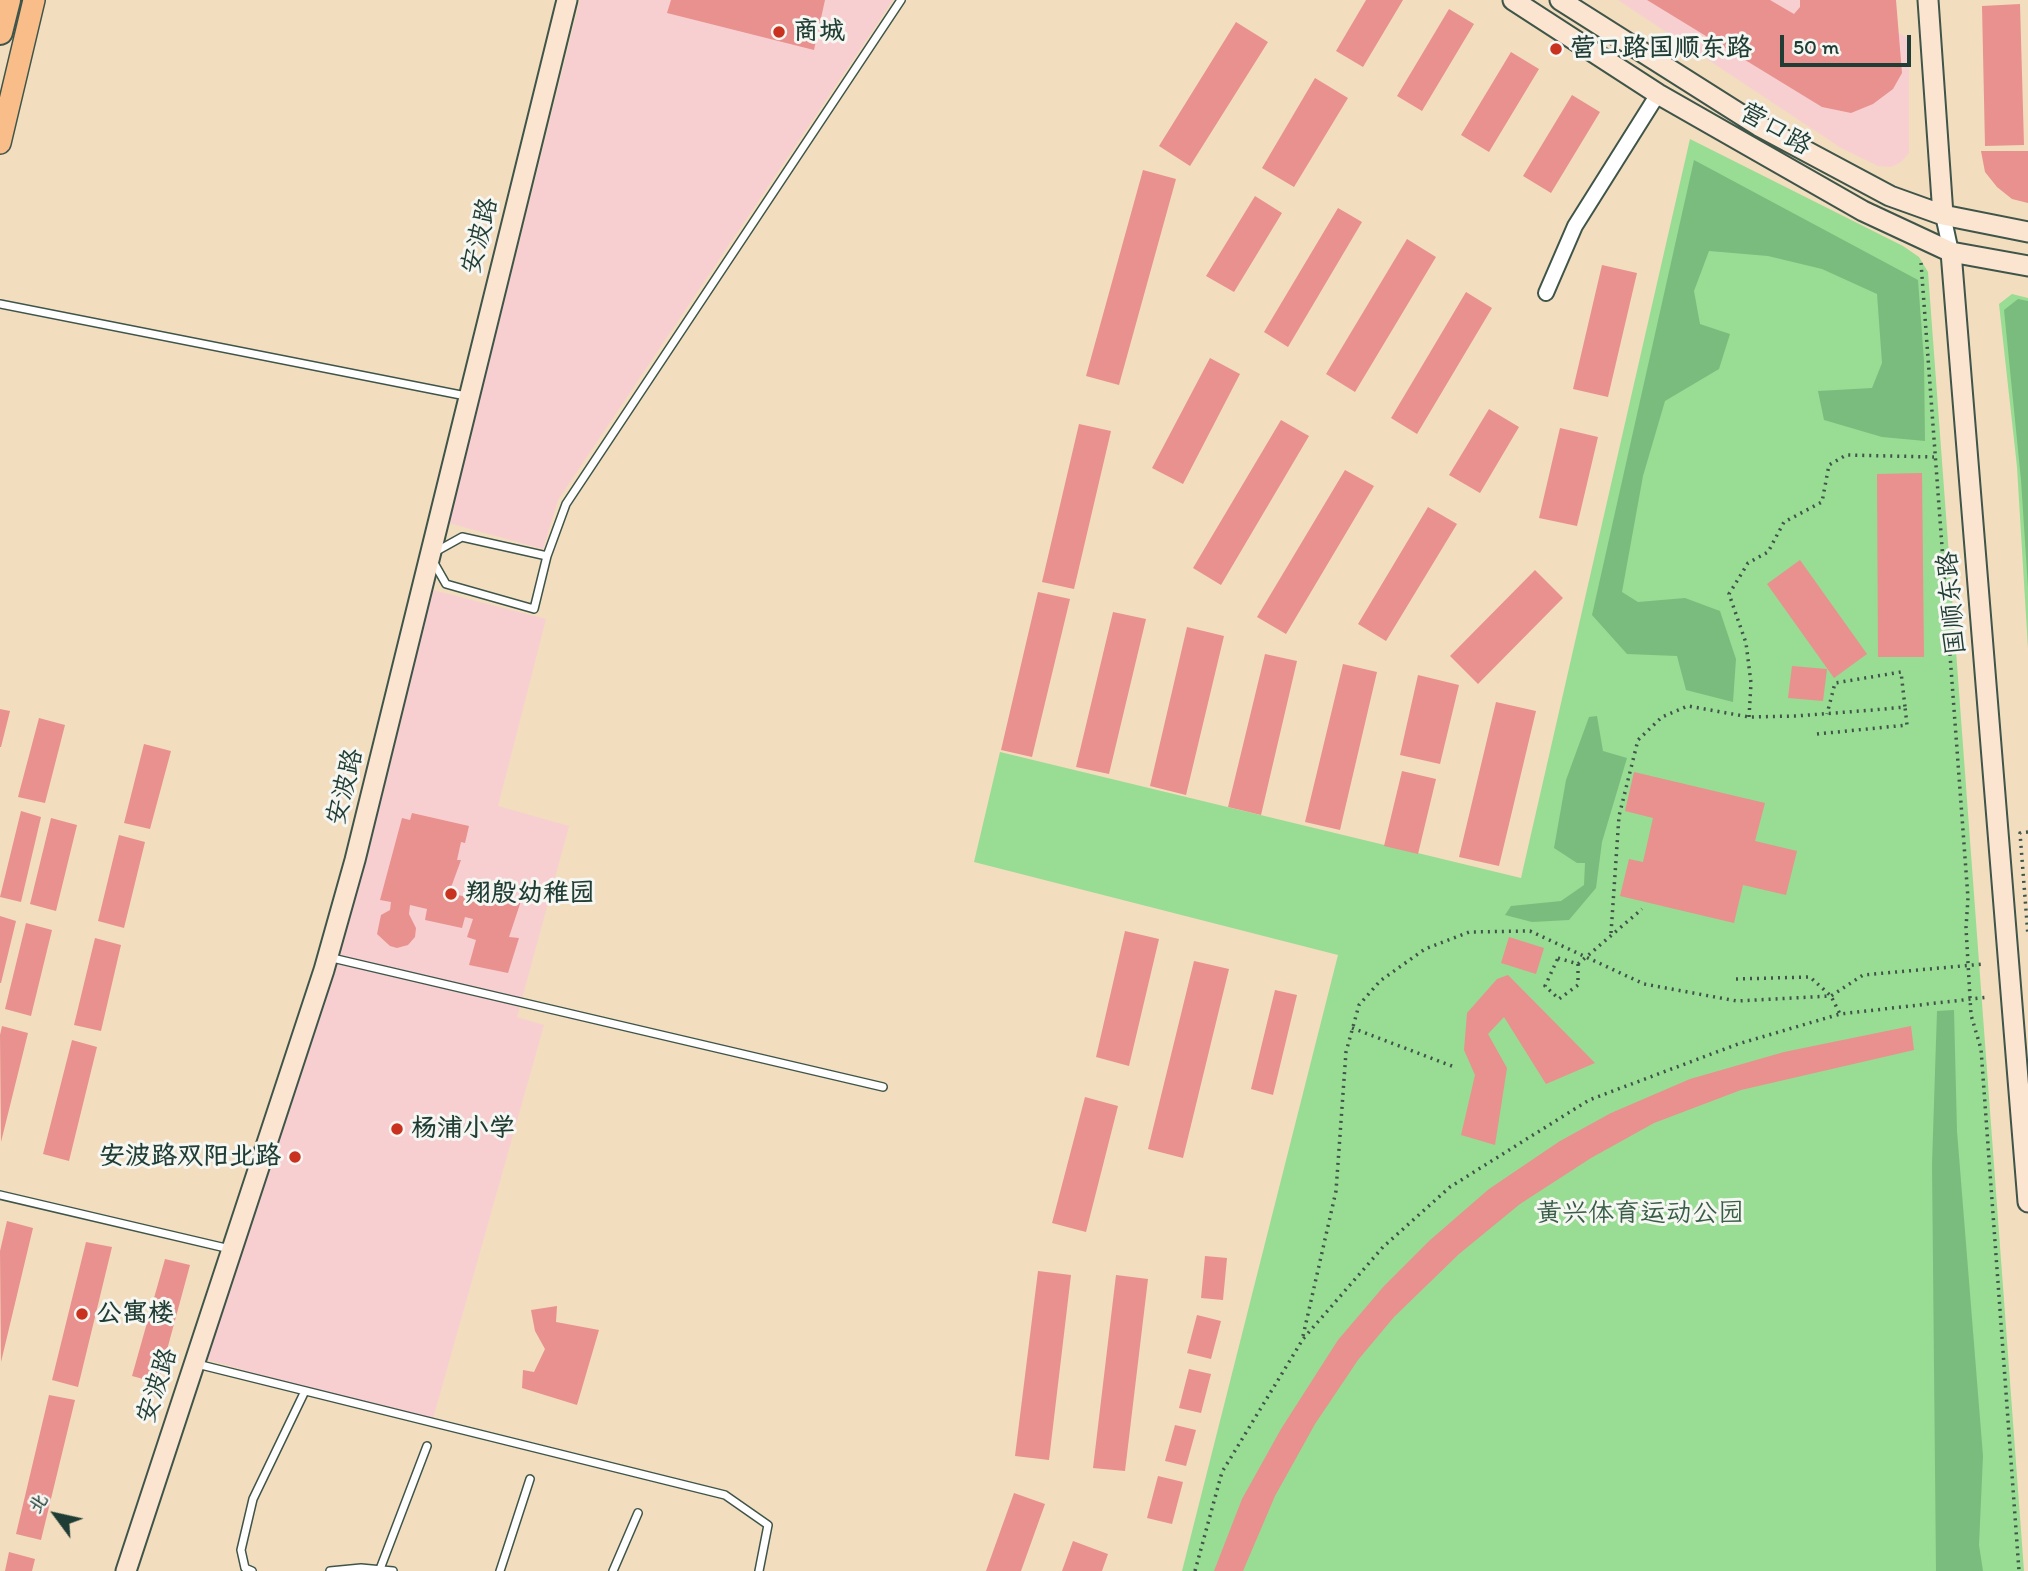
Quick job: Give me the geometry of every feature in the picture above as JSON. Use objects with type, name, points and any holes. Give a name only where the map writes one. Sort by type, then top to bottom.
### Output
[{"type":"highway","points":[[0,32],[8,0]]},
{"type":"main road","points":[[0,143],[34,0]]},
{"type":"street","name":"安波路","points":[[125,1571],[328,957],[355,860],[567,0]]},
{"type":"street","name":"营口路","points":[[1513,0],[1658,93],[1863,211],[1951,252],[2028,266]]},
{"type":"street","name":"营口路","points":[[1560,0],[1759,126],[1890,196],[1943,215],[2028,232]]},
{"type":"street","name":"国顺东路","points":[[1928,0],[1943,215],[1951,252],[2028,1202]]},
{"type":"street","points":[[1546,293],[1575,226],[1658,93]]},
{"type":"lane","points":[[547,556],[462,537],[429,555],[446,584],[534,609],[547,556],[566,504],[901,0]]},
{"type":"lane","points":[[0,304],[468,397]]},
{"type":"lane","points":[[328,957],[883,1087]]},
{"type":"lane","points":[[0,1195],[230,1249]]},
{"type":"lane","points":[[193,1363],[725,1495],[768,1525],[759,1571]]},
{"type":"lane","points":[[251,1571],[245,1568],[241,1550],[253,1499],[305,1391]]},
{"type":"lane","points":[[380,1569],[427,1446]]},
{"type":"lane","points":[[500,1571],[530,1479]]},
{"type":"lane","points":[[613,1571],[638,1513]]},
{"type":"lane","points":[[330,1571],[393,1571]]},
{"type":"path","points":[[1921,263],[1968,898],[1970,999],[1981,1049],[2020,1571]]},
{"type":"path","points":[[1749,717],[1751,683],[1746,643],[1729,594],[1748,563],[1768,552],[1784,522],[1822,502],[1829,465],[1846,455],[1935,457]]},
{"type":"path","points":[[1817,734],[1907,725],[1902,672],[1835,683],[1827,714]]},
{"type":"path","points":[[1611,933],[1619,816],[1638,740],[1662,717],[1688,706],[1749,717],[1905,707]]},
{"type":"path","points":[[2028,832],[2020,832],[2028,936]]},
{"type":"path","points":[[1578,964],[1642,909]]},
{"type":"path","points":[[1303,1339],[1336,1191],[1346,1052],[1359,1005],[1380,981],[1425,949],[1469,932],[1530,931],[1644,984],[1737,1001],[1831,996],[1863,975],[1984,964]]},
{"type":"path","points":[[1558,958],[1578,964],[1578,985],[1559,999],[1545,986],[1558,958]]},
{"type":"path","points":[[1736,979],[1810,976],[1831,996],[1840,1014]]},
{"type":"path","points":[[1195,1571],[1222,1472],[1303,1339],[1383,1247],[1450,1187],[1590,1100],[1738,1044],[1840,1014],[1989,997]]},
{"type":"path","points":[[1352,1028],[1452,1066]]},
{"type":"shaded area","points":[[580,0],[893,0],[558,500],[543,549],[449,523]]},
{"type":"shaded area","points":[[1618,0],[1845,0],[1909,39],[1909,153],[1901,162],[1891,167],[1878,166],[1841,148]]},
{"type":"shaded area","name":"杨浦小学","points":[[433,590],[546,619],[498,806],[569,826],[517,1017],[544,1025],[432,1422],[204,1359],[385,777]]},
{"type":"green space","name":"黄兴体育运动公园","points":[[1690,139],[1903,246],[1919,257],[1928,272],[2024,1571],[1182,1571],[1338,955],[974,862],[1000,752],[1521,878]]},
{"type":"green space","points":[[1694,160],[1918,280],[1924,361],[1925,441],[1882,437],[1824,420],[1818,391],[1872,388],[1882,363],[1877,294],[1822,269],[1768,256],[1709,251],[1694,291],[1700,324],[1730,334],[1719,369],[1665,401],[1643,476],[1622,592],[1638,602],[1685,598],[1720,611],[1736,659],[1733,702],[1686,690],[1677,656],[1627,654],[1592,615]]},
{"type":"green space","points":[[2012,294],[2028,298],[2028,649],[2017,467],[1999,304]]},
{"type":"green space","points":[[2018,299],[2028,301],[2028,588],[2021,480],[2004,310]]},
{"type":"green space","points":[[1597,716],[1603,751],[1627,758],[1602,842],[1596,888],[1569,920],[1532,922],[1505,915],[1511,906],[1561,901],[1584,885],[1585,863],[1577,863],[1554,848],[1566,780],[1589,717]]},
{"type":"green space","points":[[1954,1010],[1957,1131],[1983,1456],[1979,1545],[1983,1571],[1936,1571],[1932,1164],[1937,1011]]},
{"type":"building","name":"商城","points":[[671,0],[825,0],[814,50],[667,13]]},
{"type":"building","points":[[1366,0],[1403,0],[1363,67],[1336,51]]},
{"type":"building","points":[[1647,0],[1770,0],[1794,14],[1800,7],[1800,0],[1896,0],[1902,73],[1893,89],[1873,104],[1851,113],[1822,107]]},
{"type":"building","points":[[2020,4],[2024,145],[1985,146],[1982,6]]},
{"type":"building","points":[[1449,9],[1474,24],[1422,111],[1397,96]]},
{"type":"building","points":[[1236,22],[1268,42],[1190,166],[1159,146]]},
{"type":"building","points":[[1511,52],[1539,69],[1489,152],[1461,135]]},
{"type":"building","points":[[1315,78],[1348,98],[1294,187],[1262,168]]},
{"type":"building","points":[[1572,95],[1600,112],[1551,193],[1523,176]]},
{"type":"building","points":[[1981,151],[2028,151],[2028,203],[2012,199],[1997,187],[1985,172]]},
{"type":"building","points":[[1143,170],[1176,179],[1119,385],[1086,376]]},
{"type":"building","points":[[1255,196],[1282,213],[1234,292],[1206,276]]},
{"type":"building","points":[[1338,208],[1362,222],[1288,347],[1264,332]]},
{"type":"building","points":[[1407,239],[1436,257],[1355,392],[1326,374]]},
{"type":"building","points":[[1602,265],[1637,273],[1608,397],[1573,389]]},
{"type":"building","points":[[1466,292],[1492,308],[1417,434],[1391,418]]},
{"type":"building","points":[[1210,358],[1240,374],[1183,484],[1152,468]]},
{"type":"building","points":[[1489,409],[1519,427],[1480,493],[1449,475]]},
{"type":"building","points":[[1281,420],[1309,436],[1221,585],[1193,568]]},
{"type":"building","points":[[1079,424],[1111,431],[1074,589],[1042,582]]},
{"type":"building","points":[[1560,428],[1598,437],[1577,526],[1539,518]]},
{"type":"building","points":[[1345,470],[1374,486],[1286,634],[1257,617]]},
{"type":"building","points":[[1922,473],[1924,657],[1878,657],[1877,474]]},
{"type":"building","points":[[1428,507],[1457,524],[1386,641],[1358,624]]},
{"type":"building","points":[[1800,560],[1867,654],[1834,678],[1767,584]]},
{"type":"building","points":[[1535,570],[1563,598],[1478,684],[1450,656]]},
{"type":"building","points":[[1038,592],[1070,599],[1032,757],[1001,750]]},
{"type":"building","points":[[1113,612],[1146,619],[1109,774],[1076,767]]},
{"type":"building","points":[[1187,627],[1224,636],[1186,795],[1150,786]]},
{"type":"building","points":[[1265,654],[1297,661],[1261,815],[1228,807]]},
{"type":"building","points":[[1343,664],[1377,672],[1340,830],[1305,822]]},
{"type":"building","points":[[1792,666],[1827,669],[1823,701],[1788,698]]},
{"type":"building","points":[[1418,675],[1459,685],[1440,764],[1400,755]]},
{"type":"building","points":[[1496,702],[1536,711],[1499,866],[1459,857]]},
{"type":"building","points":[[0,709],[10,711],[1,747],[0,747]]},
{"type":"building","points":[[39,718],[65,725],[45,803],[18,797]]},
{"type":"building","points":[[144,744],[171,751],[150,829],[124,823]]},
{"type":"building","points":[[1402,771],[1436,779],[1418,854],[1384,846]]},
{"type":"building","points":[[1634,772],[1765,803],[1755,841],[1797,851],[1786,895],[1743,885],[1734,923],[1620,896],[1629,859],[1643,862],[1653,818],[1625,811]]},
{"type":"building","points":[[21,811],[41,817],[21,902],[0,897]]},
{"type":"building","points":[[412,813],[469,826],[465,843],[461,842],[457,860],[461,860],[449,893],[484,901],[487,893],[521,901],[509,937],[519,938],[508,973],[469,965],[476,940],[467,937],[473,919],[465,917],[462,928],[425,920],[427,909],[410,905],[409,914],[416,928],[415,937],[408,945],[397,948],[390,946],[377,934],[381,915],[390,910],[391,902],[380,900],[402,818],[410,820]]},
{"type":"building","points":[[51,818],[77,825],[56,911],[30,904]]},
{"type":"building","points":[[119,835],[145,842],[124,928],[98,921]]},
{"type":"building","points":[[0,916],[16,921],[1,983],[0,983]]},
{"type":"building","points":[[26,923],[52,930],[31,1016],[5,1009]]},
{"type":"building","points":[[1125,931],[1159,939],[1129,1066],[1096,1057]]},
{"type":"building","points":[[1509,937],[1544,948],[1536,974],[1501,963]]},
{"type":"building","points":[[95,938],[121,945],[101,1031],[74,1025]]},
{"type":"building","points":[[1194,961],[1229,969],[1183,1158],[1148,1149]]},
{"type":"building","points":[[1508,975],[1595,1063],[1546,1084],[1504,1017],[1488,1034],[1507,1068],[1495,1145],[1461,1135],[1475,1075],[1464,1050],[1467,1013],[1497,979]]},
{"type":"building","points":[[1275,990],[1297,995],[1273,1095],[1251,1089]]},
{"type":"building","points":[[2,1026],[28,1033],[1,1142],[0,1035]]},
{"type":"building","points":[[1911,1026],[1914,1050],[1741,1090],[1654,1123],[1591,1158],[1520,1204],[1459,1254],[1394,1317],[1358,1360],[1315,1424],[1275,1496],[1243,1571],[1214,1571],[1242,1499],[1281,1429],[1338,1340],[1384,1286],[1429,1241],[1489,1189],[1560,1141],[1611,1113],[1690,1079],[1784,1052]]},
{"type":"building","points":[[72,1040],[97,1047],[69,1161],[43,1154]]},
{"type":"building","points":[[1085,1097],[1118,1106],[1086,1232],[1052,1223]]},
{"type":"building","name":"公寓楼","points":[[7,1221],[33,1228],[1,1362],[0,1251]]},
{"type":"building","name":"公寓楼","points":[[86,1242],[112,1247],[78,1387],[52,1380]]},
{"type":"building","points":[[1205,1256],[1227,1258],[1223,1300],[1201,1298]]},
{"type":"building","name":"公寓楼","points":[[165,1259],[190,1265],[158,1383],[132,1376]]},
{"type":"building","points":[[1038,1271],[1071,1275],[1049,1460],[1015,1456]]},
{"type":"building","points":[[1116,1275],[1148,1279],[1125,1471],[1093,1468]]},
{"type":"building","points":[[557,1306],[556,1322],[599,1330],[577,1405],[522,1388],[523,1370],[534,1372],[545,1349],[535,1331],[531,1310]]},
{"type":"building","points":[[1197,1315],[1221,1321],[1211,1359],[1187,1353]]},
{"type":"building","points":[[1189,1369],[1211,1374],[1201,1413],[1179,1408]]},
{"type":"building","name":"公寓楼","points":[[49,1395],[75,1400],[41,1540],[16,1534]]},
{"type":"building","points":[[1175,1425],[1196,1430],[1186,1466],[1165,1461]]},
{"type":"building","points":[[1158,1476],[1183,1482],[1172,1524],[1147,1518]]},
{"type":"building","points":[[1014,1493],[1045,1504],[1021,1571],[986,1571]]},
{"type":"building","points":[[1073,1541],[1108,1554],[1102,1571],[1062,1571]]},
{"type":"building","points":[[9,1552],[35,1559],[32,1571],[5,1571]]},
{"type":"place","name":"商城","points":[[779,32]]},
{"type":"place","name":"营口路国顺东路","points":[[1556,49]]},
{"type":"place","name":"翔殷幼稚园","points":[[451,894]]},
{"type":"place","name":"杨浦小学","points":[[397,1129]]},
{"type":"place","name":"安波路双阳北路","points":[[295,1157]]},
{"type":"place","name":"公寓楼","points":[[82,1314]]}]
